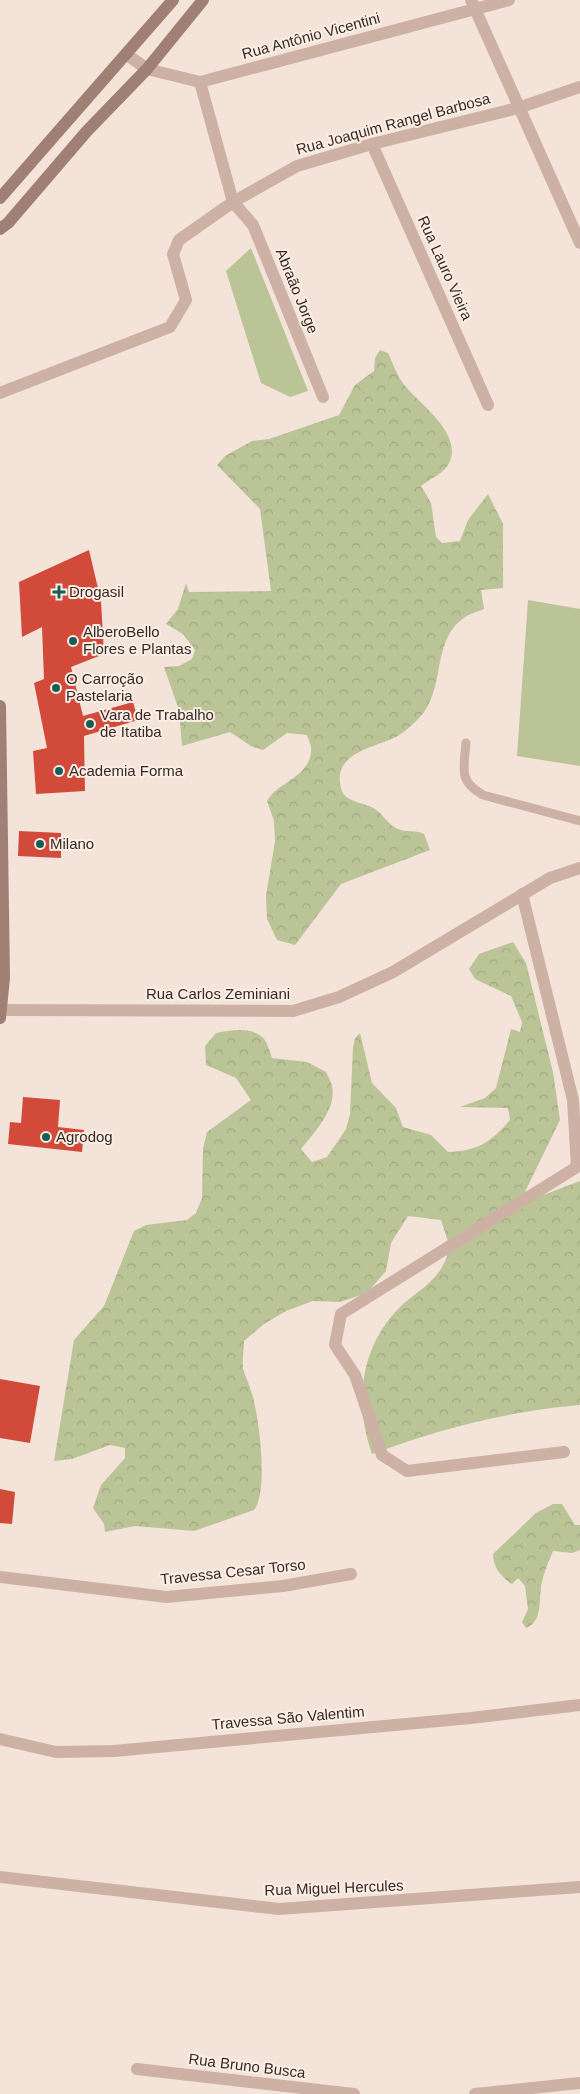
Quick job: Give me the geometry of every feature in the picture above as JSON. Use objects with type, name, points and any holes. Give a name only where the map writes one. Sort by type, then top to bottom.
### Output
[{"type":"main road","points":[[0,198],[173,0]]},
{"type":"main road","points":[[0,229],[8,223],[87,131],[147,69],[203,0]]},
{"type":"main road","points":[[0,706],[4,978],[0,1014]]},
{"type":"street","name":"Rua Antônio Vicentini","points":[[126,54],[147,69],[200,82],[472,5],[509,0]]},
{"type":"street","points":[[472,5],[580,243]]},
{"type":"street","points":[[200,82],[232,202]]},
{"type":"street","name":"Rua Joaquim Rangel Barbosa","points":[[0,392],[170,327],[186,300],[173,254],[179,240],[232,202],[297,166],[372,144],[518,108],[580,88]]},
{"type":"street","name":"Rua Lauro Vieira","points":[[372,144],[488,405]]},
{"type":"street","name":"Abraão Jorge","points":[[232,202],[253,226],[323,397]]},
{"type":"street","name":"Rua Carlos Zeminiani","points":[[0,1014],[293,1011],[339,997],[393,972],[550,878],[580,868]]},
{"type":"street","points":[[522,894],[573,1100],[579,1166],[340,1314],[335,1344],[355,1375],[382,1455],[408,1471],[564,1452]]},
{"type":"street","name":"Travessa Cesar Torso","points":[[0,1577],[167,1597],[283,1586],[351,1574]]},
{"type":"street","name":"Travessa São Valentim","points":[[0,1739],[56,1752],[114,1751],[462,1719],[580,1705]]},
{"type":"street","name":"Rua Miguel Hercules","points":[[0,1877],[279,1910],[580,1887]]},
{"type":"street","name":"Rua Bruno Busca","points":[[137,2069],[299,2091],[354,2094]]},
{"type":"street","points":[[475,2094],[580,2083]]},
{"type":"lane","points":[[466,743],[464,773],[470,788],[483,795],[580,821]]},
{"type":"green space","points":[[251,248],[308,391],[290,397],[261,383],[226,271]]},
{"type":"green space","points":[[380,350],[388,353],[403,383],[439,422],[451,443],[452,454],[446,468],[421,486],[431,503],[436,537],[442,543],[460,541],[468,520],[488,494],[503,524],[503,588],[481,590],[484,609],[465,617],[451,631],[445,642],[432,695],[427,707],[419,718],[399,735],[348,759],[340,776],[341,788],[346,797],[375,809],[389,823],[401,830],[424,834],[430,850],[341,884],[295,945],[277,940],[267,919],[266,896],[275,841],[274,821],[267,801],[271,795],[299,774],[305,767],[309,760],[311,749],[307,735],[287,733],[263,750],[251,746],[230,732],[182,746],[179,710],[164,667],[179,666],[192,659],[195,650],[183,634],[166,624],[178,609],[186,583],[189,592],[271,591],[260,509],[217,465],[225,456],[252,441],[269,439],[339,415],[355,385],[374,371],[375,358]]},
{"type":"green space","points":[[528,600],[580,609],[580,766],[517,756]]},
{"type":"green space","points":[[513,942],[526,963],[553,1072],[560,1120],[522,1198],[533,1199],[580,1181],[580,1405],[474,1422],[372,1454],[366,1435],[362,1396],[369,1358],[386,1324],[399,1308],[435,1277],[450,1248],[441,1220],[408,1216],[391,1243],[386,1271],[367,1293],[340,1302],[313,1301],[286,1311],[264,1324],[244,1341],[243,1368],[255,1405],[260,1436],[261,1487],[259,1501],[254,1510],[194,1531],[135,1526],[105,1532],[104,1524],[93,1508],[101,1485],[125,1458],[125,1448],[110,1445],[72,1459],[54,1461],[74,1340],[104,1306],[134,1231],[146,1225],[187,1220],[196,1213],[202,1198],[203,1149],[207,1132],[251,1100],[236,1078],[206,1065],[205,1046],[216,1033],[235,1030],[254,1032],[264,1039],[272,1058],[307,1062],[326,1072],[332,1086],[333,1095],[331,1103],[323,1120],[301,1149],[312,1162],[327,1157],[346,1129],[350,1114],[353,1047],[355,1038],[360,1033],[372,1083],[396,1108],[403,1127],[431,1135],[448,1152],[468,1150],[490,1140],[510,1120],[508,1108],[460,1107],[485,1098],[496,1088],[511,1029],[520,1032],[522,1022],[511,996],[475,979],[469,969],[479,954]]},
{"type":"green space","points":[[553,1504],[562,1504],[575,1525],[580,1525],[580,1550],[572,1553],[553,1551],[543,1578],[536,1620],[526,1628],[522,1622],[528,1609],[525,1586],[518,1578],[512,1584],[504,1578],[496,1567],[493,1554],[536,1513]]},
{"type":"building","points":[[89,550],[101,601],[104,654],[71,667],[83,716],[133,702],[138,720],[84,736],[85,791],[36,794],[33,751],[47,748],[34,683],[44,679],[42,627],[22,637],[19,582]]},
{"type":"building","name":"Milano","points":[[19,831],[61,833],[61,858],[18,856]]},
{"type":"building","name":"Agrodog","points":[[23,1097],[60,1100],[58,1127],[84,1130],[82,1152],[8,1144],[10,1122],[21,1123]]},
{"type":"building","points":[[0,1379],[40,1386],[30,1443],[0,1438]]},
{"type":"building","points":[[0,1489],[15,1492],[12,1524],[0,1523]]},
{"type":"place","name":"Drogasil","points":[[59,592]]},
{"type":"place","name":"AlberoBello Flores e Plantas","points":[[73,641]]},
{"type":"place","name":"O Carroção Pastelaria","points":[[56,688]]},
{"type":"place","name":"Vara de Trabalho de Itatiba","points":[[90,724]]},
{"type":"place","name":"Academia Forma","points":[[59,771]]},
{"type":"place","name":"Milano","points":[[40,844]]},
{"type":"place","name":"Agrodog","points":[[46,1137]]}]
